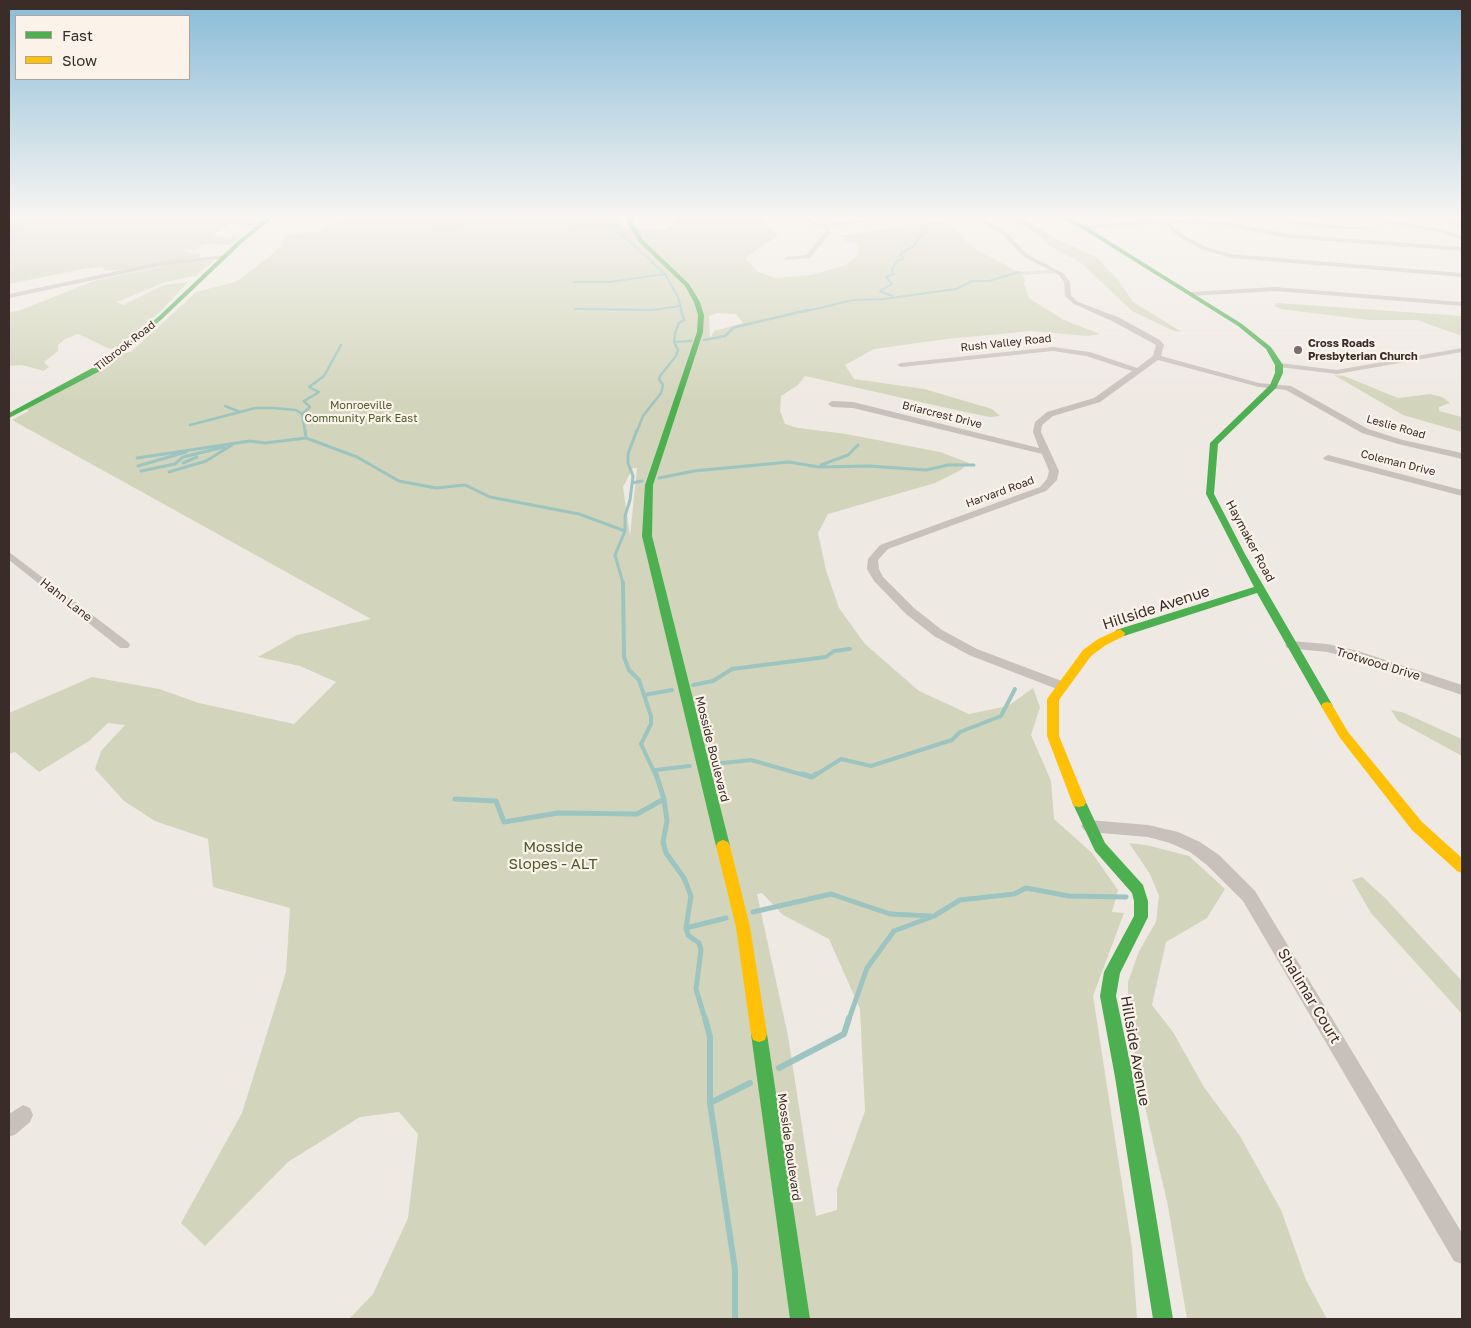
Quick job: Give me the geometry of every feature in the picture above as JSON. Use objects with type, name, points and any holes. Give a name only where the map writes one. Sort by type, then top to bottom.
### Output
[{"type":"main road","name":"Tilbrook Road","points":[[9,416],[99,368],[186,296],[204,278]]},
{"type":"main road","name":"Mosside Boulevard","points":[[677,278],[693,294],[701,315],[700,332],[649,485],[646,536],[743,928],[800,1319]]},
{"type":"main road","points":[[1165,278],[1255,335],[1269,348],[1279,365],[1279,373],[1273,386]]},
{"type":"main road","name":"Haymaker Road","points":[[1273,386],[1214,443],[1210,494],[1260,589],[1344,735],[1417,826],[1462,867]]},
{"type":"main road","name":"Hillside Avenue","points":[[1163,1319],[1124,1077],[1108,996],[1112,972],[1141,917],[1141,901],[1138,890],[1100,846],[1089,826],[1052,736],[1053,700],[1087,653],[1102,642],[1121,633],[1260,589]]},
{"type":"street","points":[[9,296],[94,278]]},
{"type":"street","points":[[1064,278],[1067,282],[1068,296],[1076,303],[1115,319],[1157,342],[1160,346],[1157,358],[1259,385],[1273,386]]},
{"type":"street","points":[[1191,294],[1275,289],[1462,304]]},
{"type":"street","name":"Rush Valley Road","points":[[901,365],[1053,349],[1087,354],[1139,371]]},
{"type":"street","points":[[1279,365],[1337,372],[1462,350]]},
{"type":"street","name":"Harvard Road","points":[[1062,686],[973,652],[938,633],[910,611],[878,580],[873,569],[872,559],[876,553],[895,542],[1043,489],[1052,480],[1054,471],[1037,432],[1038,424],[1044,418],[1062,410],[1092,403],[1157,358]]},
{"type":"street","name":"Leslie Road","points":[[1273,386],[1295,391],[1365,431],[1401,442],[1462,456]]},
{"type":"street","name":"Briarcrest Drive","points":[[832,404],[853,405],[1045,452]]},
{"type":"street","name":"Coleman Drive","points":[[1328,458],[1462,492]]},
{"type":"street","name":"Hahn Lane","points":[[9,555],[124,645]]},
{"type":"street","name":"Trotwood Drive","points":[[1292,645],[1327,648],[1354,654],[1462,690]]},
{"type":"street","name":"Shalimar Court","points":[[1089,826],[1148,831],[1173,837],[1195,847],[1213,860],[1249,896],[1462,1253]]},
{"type":"green space","points":[[9,278],[39,278],[9,284]]},
{"type":"green space","points":[[108,278],[186,278],[165,282],[117,302],[123,305],[164,285],[188,282],[161,311],[119,346],[110,349],[78,334],[65,339],[58,345],[58,351],[44,362],[49,367],[44,371],[22,365],[9,366],[9,312],[18,311],[94,281]]},
{"type":"green space","name":"Mosside Slopes - ALT","points":[[242,278],[1024,278],[1024,284],[1030,299],[1064,320],[1100,334],[1088,336],[1031,331],[947,339],[874,349],[845,365],[854,379],[924,389],[992,409],[1000,416],[990,417],[805,376],[798,385],[781,396],[780,411],[785,424],[798,428],[846,434],[940,452],[969,463],[961,470],[935,483],[828,514],[818,533],[826,570],[839,608],[865,644],[919,691],[969,714],[1008,706],[1033,688],[1040,707],[1031,735],[1051,781],[1054,819],[1092,853],[1118,890],[1112,912],[1124,913],[1093,996],[1132,1248],[1137,1319],[349,1319],[373,1294],[408,1218],[418,1134],[399,1112],[360,1117],[288,1162],[205,1246],[181,1223],[242,1113],[286,972],[290,908],[213,887],[208,839],[155,821],[124,801],[95,769],[101,751],[125,725],[108,723],[89,741],[39,772],[15,752],[9,754],[9,713],[92,677],[159,689],[199,703],[294,724],[336,682],[300,666],[258,657],[297,635],[371,619],[12,420],[29,411],[23,408],[118,353],[131,352],[196,292],[238,281]],"holes":[[[717,313],[736,314],[743,323],[714,331],[710,339],[709,316]],[[633,468],[637,468],[630,536],[623,487]],[[762,893],[783,915],[829,939],[860,1009],[865,1111],[837,1189],[837,1210],[816,1216],[788,1036],[757,894]]]},
{"type":"green space","points":[[1097,278],[1116,278],[1133,302],[1182,332],[1174,331],[1132,311]]},
{"type":"green space","points":[[1277,303],[1462,316],[1462,336],[1417,320],[1370,320],[1328,315],[1281,309],[1274,306]]},
{"type":"green space","points":[[1334,375],[1344,376],[1398,398],[1430,394],[1442,397],[1450,403],[1439,407],[1439,411],[1462,417],[1462,432],[1403,415]]},
{"type":"green space","points":[[1391,710],[1402,712],[1462,739],[1462,756],[1398,721]]},
{"type":"green space","points":[[1129,843],[1146,845],[1189,856],[1225,889],[1207,918],[1166,942],[1152,1005],[1173,1032],[1204,1087],[1240,1136],[1281,1210],[1306,1280],[1327,1319],[1187,1319],[1168,1206],[1142,1094],[1128,1020],[1128,982],[1139,951],[1156,922],[1159,896],[1150,874]]},
{"type":"green space","points":[[1362,877],[1385,898],[1462,981],[1462,1014],[1371,913],[1352,880]]},
{"type":"waterway","points":[[574,282],[609,282],[637,278]]},
{"type":"waterway","points":[[667,278],[678,297],[682,312]]},
{"type":"waterway","points":[[887,278],[892,284],[880,291],[892,296]]},
{"type":"waterway","points":[[803,312],[853,300],[884,299],[956,289],[972,281],[989,281],[999,278]]},
{"type":"waterway","points":[[575,309],[652,310],[680,306]]},
{"type":"waterway","points":[[674,342],[679,323],[684,320],[681,310]]},
{"type":"waterway","points":[[704,340],[725,336],[733,328],[808,310]]},
{"type":"waterway","points":[[674,342],[691,341]]},
{"type":"waterway","points":[[637,431],[643,416],[661,393],[663,385],[659,379],[660,376],[676,356],[678,350],[674,342]]},
{"type":"waterway","points":[[302,414],[310,407],[304,401],[319,392],[309,387],[324,376],[341,345]]},
{"type":"waterway","points":[[225,406],[240,412]]},
{"type":"waterway","points":[[240,412],[255,408],[273,408],[296,410],[302,414]]},
{"type":"waterway","points":[[190,425],[240,412]]},
{"type":"waterway","points":[[302,414],[305,431]]},
{"type":"waterway","points":[[305,430],[306,438]]},
{"type":"waterway","points":[[632,483],[633,476],[628,463],[628,454],[637,430]]},
{"type":"waterway","points":[[137,458],[250,441],[265,443],[306,438]]},
{"type":"waterway","points":[[306,438],[357,457],[399,481],[436,488],[465,485],[490,497],[579,514],[625,531]]},
{"type":"waterway","points":[[169,472],[206,461],[232,445]]},
{"type":"waterway","points":[[821,465],[848,455],[858,445]]},
{"type":"waterway","points":[[141,471],[175,464],[183,457],[224,447]]},
{"type":"waterway","points":[[138,466],[186,452]]},
{"type":"waterway","points":[[183,463],[197,457]]},
{"type":"waterway","points":[[659,478],[694,471],[789,462],[819,467],[869,466],[926,470],[948,465],[974,465]]},
{"type":"waterway","points":[[632,483],[642,481]]},
{"type":"waterway","points":[[625,531],[625,516],[630,500],[632,483]]},
{"type":"waterway","points":[[623,583],[615,555],[625,531]]},
{"type":"waterway","points":[[623,582],[624,657],[629,670],[639,680],[644,695]]},
{"type":"waterway","points":[[693,685],[713,681],[732,669],[826,657],[834,651],[850,649]]},
{"type":"waterway","points":[[814,776],[841,759],[871,766],[952,740],[960,732],[1001,716],[1015,689]]},
{"type":"waterway","points":[[644,695],[672,690]]},
{"type":"waterway","points":[[644,695],[651,716],[651,724],[641,744],[656,776]]},
{"type":"waterway","points":[[714,764],[751,760],[807,776]]},
{"type":"waterway","points":[[655,770],[690,766]]},
{"type":"waterway","points":[[656,774],[664,799]]},
{"type":"waterway","points":[[802,774],[812,777],[816,774]]},
{"type":"waterway","points":[[455,799],[496,801],[504,822],[558,813],[637,814],[664,799]]},
{"type":"waterway","points":[[664,799],[667,821],[663,842],[666,853],[684,878],[691,896],[686,928]]},
{"type":"waterway","points":[[849,1019],[867,968],[894,931],[934,916],[960,900],[1014,894],[1026,888],[1069,896],[1126,897]]},
{"type":"waterway","points":[[753,912],[831,894],[890,914],[931,916]]},
{"type":"waterway","points":[[686,928],[726,918]]},
{"type":"waterway","points":[[686,928],[688,935],[699,943],[701,950],[696,989],[705,1019]]},
{"type":"waterway","points":[[705,1018],[710,1037],[710,1103]]},
{"type":"waterway","points":[[779,1068],[844,1034],[849,1018]]},
{"type":"waterway","points":[[710,1103],[750,1083]]},
{"type":"waterway","points":[[710,1103],[735,1269],[735,1319]]},
{"type":"traffic: fast","points":[[9,416],[99,368],[160,318],[202,278]]},
{"type":"traffic: fast","points":[[680,278],[687,285],[697,302],[701,315],[700,332],[649,485],[647,536],[723,846]]},
{"type":"traffic: fast","points":[[1165,278],[1240,325],[1269,348],[1279,365],[1279,373],[1273,386],[1214,443],[1210,494],[1240,554],[1327,706]]},
{"type":"traffic: fast","points":[[1120,633],[1260,589]]},
{"type":"traffic: fast","points":[[1079,802],[1100,847],[1138,890],[1141,901],[1141,917],[1112,972],[1108,996],[1124,1077],[1163,1319]]},
{"type":"traffic: fast","points":[[759,1034],[800,1319]]},
{"type":"traffic: slow","points":[[1079,802],[1053,736],[1053,699],[1087,653],[1102,642],[1120,633]]},
{"type":"traffic: slow","points":[[1327,706],[1344,735],[1417,826],[1462,867]]},
{"type":"traffic: slow","points":[[723,846],[743,927],[759,1034]]},
{"type":"place","name":"Cross Roads Presbyterian Church","points":[[1298,350]]},
{"type":"park label","name":"Monroeville Community Park East","points":[[361,412]]}]
